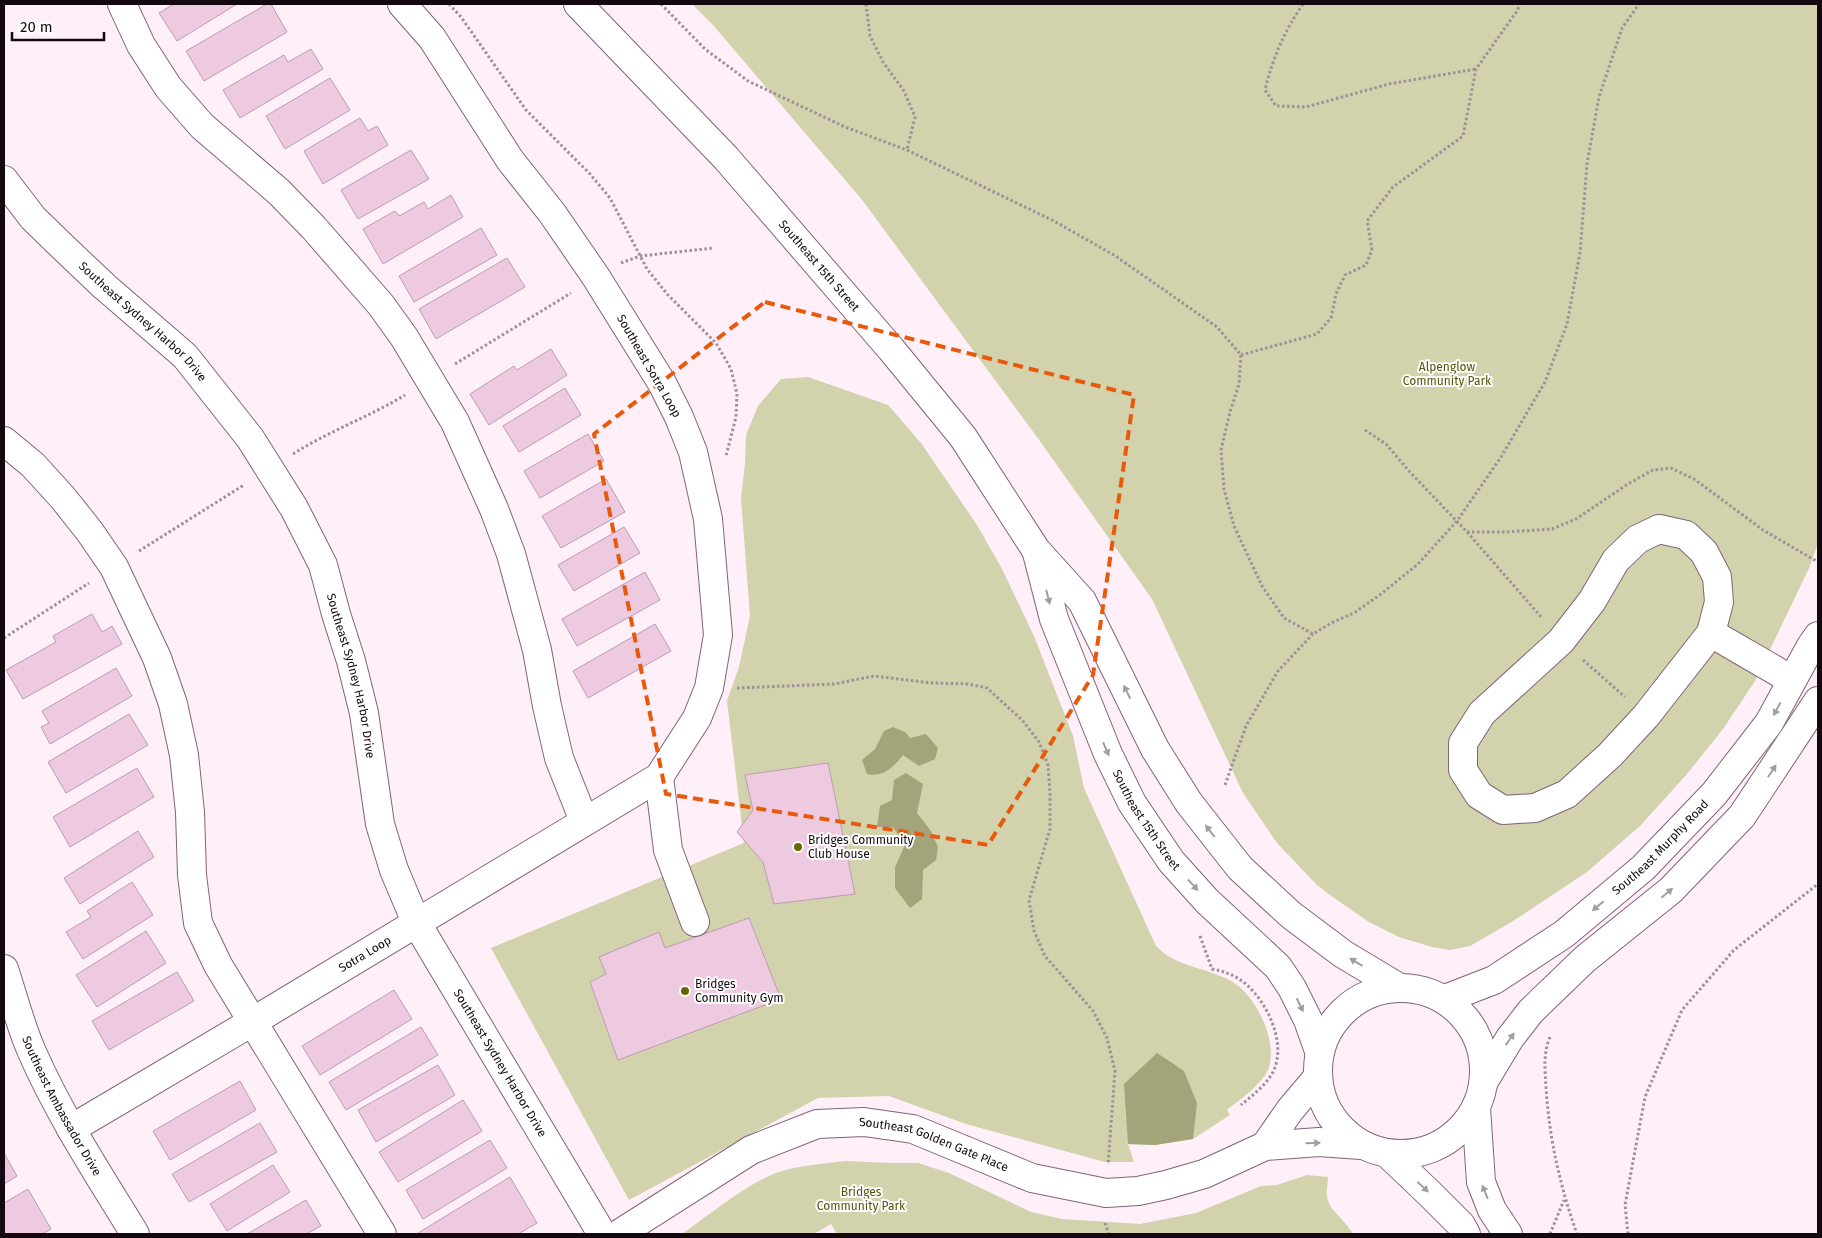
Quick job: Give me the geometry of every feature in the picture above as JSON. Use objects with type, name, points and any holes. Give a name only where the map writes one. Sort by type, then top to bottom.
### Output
[{"type":"street","points":[[122,4],[141,45],[168,87],[202,126],[279,192],[314,228],[381,304],[455,422],[494,509],[511,554],[537,650],[558,758],[584,821]]},
{"type":"street","name":"Southeast Sotra Loop","points":[[402,4],[432,38],[510,160],[552,213],[596,277],[662,383],[679,417],[693,452],[708,519],[718,635],[709,688],[697,718],[659,777]]},
{"type":"street","name":"Southeast 15th Street","points":[[578,4],[726,158],[891,348],[963,438],[1036,550],[1082,601],[1155,749],[1189,804],[1240,868],[1291,915],[1343,954],[1398,987]]},
{"type":"street","name":"Southeast Sydney Harbor Drive","points":[[4,180],[33,218],[104,286],[185,356],[250,438],[294,508],[323,565],[364,713],[380,824],[394,870],[416,922],[602,1234]]},
{"type":"street","points":[[4,441],[33,465],[63,498],[90,532],[114,567],[153,649],[173,704],[184,754],[190,812],[192,875],[198,923],[218,965],[382,1234]]},
{"type":"street","points":[[1659,529],[1686,535],[1704,552],[1717,577],[1720,602],[1710,633],[1646,716],[1610,755],[1567,794],[1535,808],[1503,810],[1479,795],[1463,770],[1463,743],[1482,713],[1562,642],[1592,600],[1616,560],[1638,539],[1659,529]]},
{"type":"street","name":"Southeast 15th Street","points":[[1036,550],[1054,619],[1108,754],[1132,803],[1171,861],[1207,900],[1278,967],[1308,1020],[1319,1051]]},
{"type":"street","points":[[1710,633],[1792,680]]},
{"type":"street","name":"Southeast Murphy Road","points":[[1445,1000],[1494,980],[1548,945],[1644,868],[1714,794],[1769,723],[1818,636]]},
{"type":"street","points":[[1484,1081],[1484,1057],[1477,1034],[1463,1014],[1445,1000],[1423,990],[1398,987],[1372,992],[1348,1005],[1330,1026],[1319,1051],[1317,1078],[1324,1105],[1339,1128],[1361,1145],[1388,1154],[1414,1154],[1439,1145],[1461,1130],[1476,1108],[1484,1081],[1510,1038],[1532,1011],[1585,959],[1671,890],[1742,816],[1818,701]]},
{"type":"street","points":[[659,777],[668,850],[695,922]]},
{"type":"street","name":"Sotra Loop","points":[[71,1129],[659,777]]},
{"type":"street","name":"Southeast Ambassador Drive","points":[[4,969],[31,1049],[49,1090],[135,1234]]},
{"type":"street","points":[[1265,1146],[1290,1110],[1317,1078]]},
{"type":"street","points":[[1476,1108],[1481,1182],[1492,1210],[1508,1234]]},
{"type":"street","name":"Southeast Golden Gate Place","points":[[619,1234],[751,1150],[817,1124],[864,1122],[914,1129],[1032,1178],[1106,1192],[1138,1191],[1166,1185],[1204,1174],[1265,1146],[1319,1142],[1361,1145]]},
{"type":"street","points":[[1388,1154],[1461,1225],[1466,1234]]},
{"type":"path","points":[[449,4],[461,17],[526,110],[590,174],[610,198],[647,269],[668,295],[716,343],[731,369],[737,394],[736,417],[725,459]]},
{"type":"path","points":[[661,4],[705,49],[748,81],[845,127],[907,150],[1052,220],[1114,255],[1217,327],[1241,355],[1239,384],[1221,450],[1224,489],[1234,526],[1262,586],[1284,618],[1313,634]]},
{"type":"path","points":[[866,4],[870,36],[883,62],[904,91],[915,117],[907,150]]},
{"type":"path","points":[[1304,4],[1294,18],[1272,61],[1265,90],[1276,106],[1306,107],[1389,84],[1476,69]]},
{"type":"path","points":[[1241,355],[1318,334],[1331,318],[1336,294],[1345,276],[1366,265],[1372,250],[1367,221],[1393,187],[1463,136],[1476,69],[1520,4]]},
{"type":"path","points":[[1225,785],[1246,726],[1278,671],[1313,634],[1333,622],[1354,613],[1418,564],[1457,521],[1501,457],[1545,382],[1567,324],[1580,253],[1587,164],[1599,97],[1622,28],[1639,4]]},
{"type":"path","points":[[4,638],[306,446],[380,410],[610,267],[640,256],[713,248]]},
{"type":"path","points":[[1365,430],[1386,444],[1457,521],[1562,642],[1646,716]]},
{"type":"path","points":[[709,688],[793,687],[834,684],[874,676],[932,683],[968,684],[987,688],[1023,721],[1039,742],[1048,765],[1050,829],[1029,900],[1034,931],[1045,956],[1093,1011],[1107,1038],[1115,1071],[1104,1219],[1108,1234]]},
{"type":"path","points":[[1628,1234],[1626,1205],[1644,1097],[1682,1010],[1734,950],[1818,884]]},
{"type":"path","points":[[1212,969],[1225,971],[1246,984],[1259,998],[1276,1033],[1279,1052],[1273,1072],[1259,1090],[1241,1105]]},
{"type":"path","points":[[1554,1029],[1546,1047],[1550,1133],[1565,1200],[1577,1234]]},
{"type":"path","points":[[1550,1234],[1565,1200]]},
{"type":"highlighted area","points":[[765,302],[1134,395],[1093,675],[988,845],[666,794],[594,434]]},
{"type":"green space","name":"Alpenglow Community Park","points":[[692,4],[1818,4],[1818,543],[1810,566],[1755,681],[1723,729],[1687,774],[1640,826],[1587,872],[1510,923],[1470,946],[1450,950],[1432,947],[1399,937],[1369,922],[1334,898],[1317,885],[1277,843],[1243,793],[1152,599],[1037,437],[863,201],[713,25]]},
{"type":"green space","points":[[808,377],[888,405],[921,443],[977,525],[1002,569],[1034,636],[1073,736],[1084,788],[1156,946],[1173,959],[1231,981],[1249,997],[1264,1022],[1271,1050],[1270,1063],[1266,1074],[1253,1089],[1227,1110],[1230,1115],[1193,1139],[1155,1145],[1128,1144],[1134,1162],[1105,1162],[966,1124],[889,1096],[818,1098],[629,1200],[491,948],[744,843],[727,701],[739,667],[750,616],[741,498],[746,435],[758,406],[781,379]]},
{"type":"green space","name":"Bridges Community Park","points":[[845,1161],[918,1163],[949,1173],[1031,1212],[1062,1219],[1140,1224],[1196,1213],[1261,1186],[1277,1185],[1307,1175],[1328,1177],[1328,1202],[1353,1234],[837,1234],[831,1224],[814,1234],[682,1234],[751,1185],[776,1173],[802,1166]]},
{"type":"shaded area","points":[[893,727],[905,732],[910,738],[926,734],[938,748],[935,759],[919,766],[903,755],[896,764],[883,773],[867,774],[862,760],[875,749],[884,731]]},
{"type":"shaded area","points":[[906,773],[923,784],[917,813],[931,831],[938,847],[936,860],[923,870],[922,899],[910,908],[895,888],[895,867],[905,845],[893,827],[877,827],[880,806],[892,800],[894,780]]},
{"type":"shaded area","points":[[1157,1053],[1184,1071],[1197,1103],[1193,1139],[1155,1145],[1128,1144],[1124,1084]]},
{"type":"building","points":[[174,4],[237,4],[177,41],[159,13]]},
{"type":"building","points":[[267,4],[271,4],[287,32],[204,81],[186,51]]},
{"type":"building","points":[[311,49],[323,69],[240,118],[223,90],[284,55],[288,62]]},
{"type":"building","points":[[330,78],[350,110],[285,149],[266,116]]},
{"type":"building","points":[[360,118],[368,131],[377,126],[388,145],[323,184],[304,151]]},
{"type":"building","points":[[411,150],[429,179],[358,219],[341,190]]},
{"type":"building","points":[[451,195],[463,217],[383,264],[363,229],[395,211],[399,216],[424,202],[428,209]]},
{"type":"building","points":[[481,228],[497,255],[414,302],[399,276]]},
{"type":"building","points":[[507,258],[525,287],[436,339],[419,309]]},
{"type":"building","points":[[551,349],[567,375],[489,425],[470,394],[514,366],[517,370]]},
{"type":"building","points":[[565,388],[581,415],[519,452],[503,426]]},
{"type":"building","points":[[588,434],[604,461],[540,498],[524,471]]},
{"type":"building","points":[[606,479],[625,512],[561,548],[542,516]]},
{"type":"building","points":[[624,527],[640,553],[574,591],[558,565]]},
{"type":"building","points":[[645,572],[660,600],[577,646],[562,619]]},
{"type":"building","points":[[92,614],[102,632],[112,626],[122,644],[23,699],[6,670],[56,642],[53,636]]},
{"type":"building","points":[[655,624],[671,651],[588,698],[573,671]]},
{"type":"building","points":[[116,668],[132,696],[50,744],[41,727],[49,723],[42,711]]},
{"type":"building","points":[[129,714],[148,745],[66,793],[48,762]]},
{"type":"building","name":"Bridges Community Club House","points":[[828,763],[855,894],[774,904],[763,862],[737,832],[753,810],[745,775]]},
{"type":"building","points":[[137,768],[154,797],[70,847],[53,817]]},
{"type":"building","points":[[138,831],[154,857],[80,904],[64,878]]},
{"type":"building","points":[[132,882],[153,915],[83,959],[66,932],[91,917],[87,911]]},
{"type":"building","name":"Bridges Community Gym","points":[[749,918],[781,999],[618,1060],[590,982],[606,974],[599,957],[659,932],[665,948]]},
{"type":"building","points":[[146,931],[166,963],[97,1007],[76,975]]},
{"type":"building","points":[[177,972],[194,1001],[109,1050],[92,1021]]},
{"type":"building","points":[[394,990],[412,1019],[320,1075],[302,1046]]},
{"type":"building","points":[[421,1027],[438,1055],[346,1110],[329,1082]]},
{"type":"building","points":[[438,1065],[455,1095],[376,1142],[358,1110]]},
{"type":"building","points":[[240,1081],[256,1110],[170,1160],[153,1131]]},
{"type":"building","points":[[463,1100],[482,1131],[398,1182],[379,1152]]},
{"type":"building","points":[[260,1123],[277,1152],[189,1202],[172,1174]]},
{"type":"building","points":[[490,1140],[507,1168],[423,1219],[406,1190]]},
{"type":"building","points":[[4,1153],[17,1176],[4,1184]]},
{"type":"building","points":[[273,1165],[290,1192],[227,1231],[210,1204]]},
{"type":"building","points":[[510,1177],[537,1223],[518,1234],[418,1233]]},
{"type":"building","points":[[28,1189],[51,1229],[42,1234],[4,1234],[4,1203]]},
{"type":"building","points":[[306,1200],[321,1226],[306,1234],[247,1234]]},
{"type":"place","name":"Bridges Community Club House","points":[[798,847]]},
{"type":"place","name":"Bridges Community Gym","points":[[685,991]]}]
